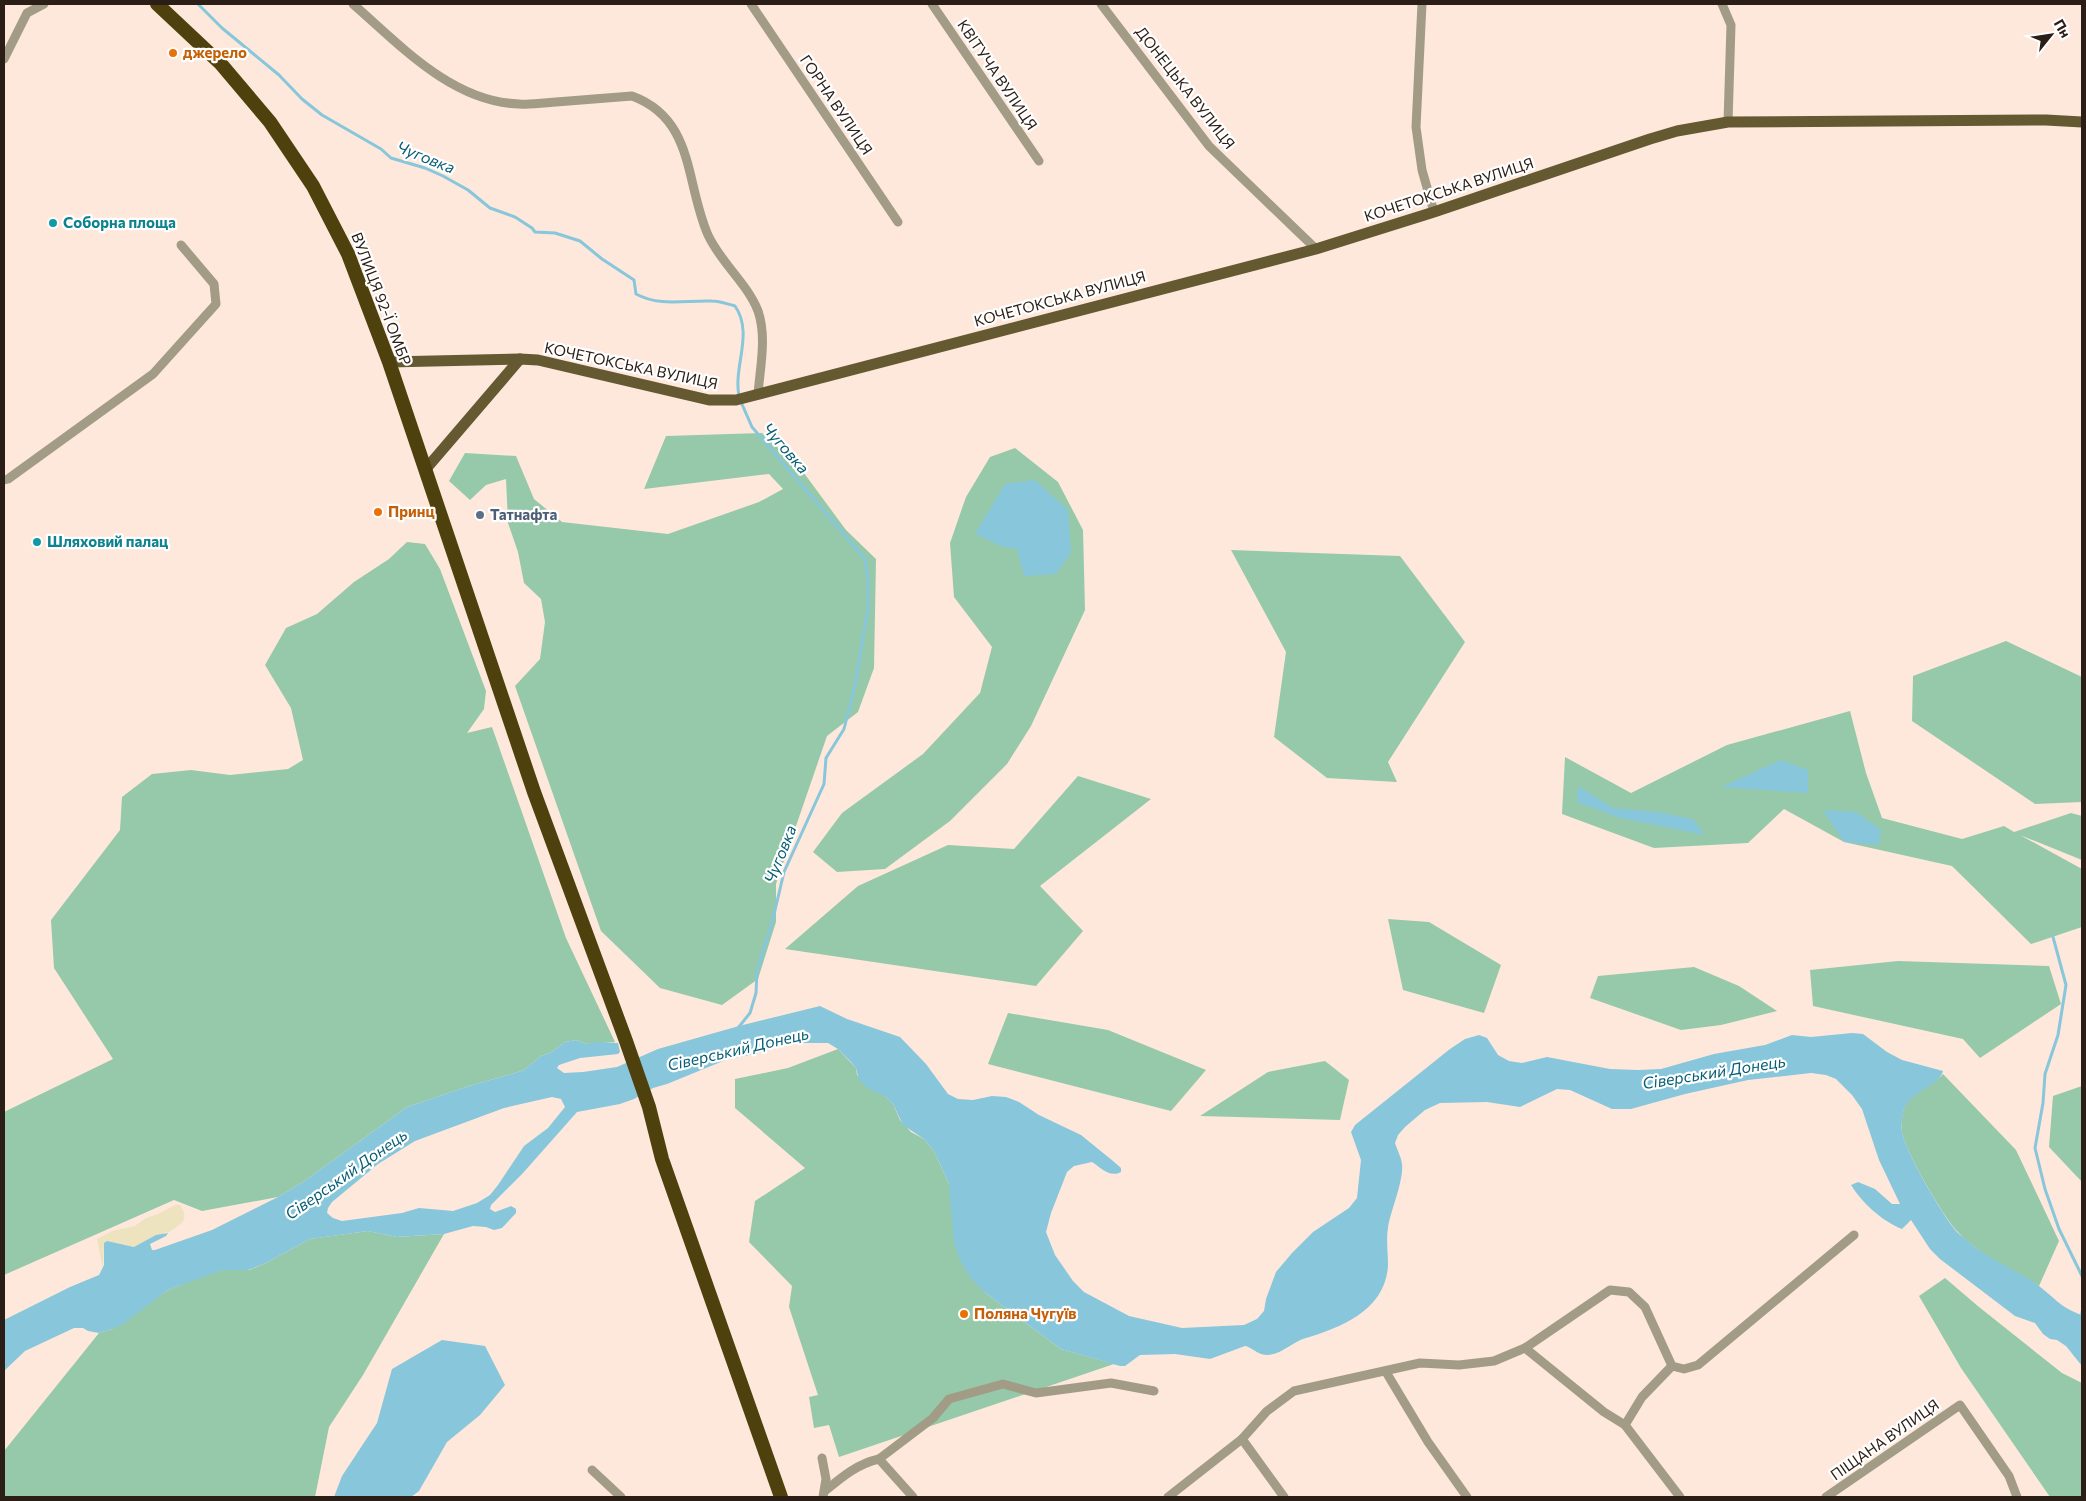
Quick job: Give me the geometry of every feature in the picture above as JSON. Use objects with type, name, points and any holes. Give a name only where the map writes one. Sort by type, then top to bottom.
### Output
[{"type":"highway","name":"ВУЛИЦЯ 92-Ї ОМБР","points":[[163,5],[221,64],[270,122],[297,162],[331,219],[348,254],[389,362],[534,792],[649,1107],[662,1159],[781,1497]]},
{"type":"main road","name":"КОЧЕТОКСЬКА ВУЛИЦЯ","points":[[389,362],[538,360],[709,400],[740,399],[1316,249],[1434,212],[1677,130],[1728,122],[2046,120],[2082,122]]},
{"type":"main road","points":[[425,470],[520,359]]},
{"type":"street","points":[[4,59],[28,13],[44,4]]},
{"type":"street","points":[[354,4],[417,60],[470,93],[491,100],[519,104],[632,96],[648,102],[660,110],[680,139],[699,212],[708,236],[725,264],[748,293],[758,312],[762,330],[758,394]]},
{"type":"street","name":"ГОРНА ВУЛИЦЯ","points":[[751,4],[898,222]]},
{"type":"street","name":"КВІТУЧА ВУЛИЦЯ","points":[[932,4],[1039,161]]},
{"type":"street","name":"ДОНЕЦЬКА ВУЛИЦЯ","points":[[1101,4],[1209,146],[1316,249]]},
{"type":"street","points":[[1422,4],[1416,127],[1422,170],[1434,212]]},
{"type":"street","points":[[1722,4],[1731,25],[1728,122]]},
{"type":"street","points":[[4,480],[8,479],[153,374],[216,304],[214,284],[181,245]]},
{"type":"street","points":[[1672,1366],[1684,1369],[1698,1365],[1854,1235]]},
{"type":"street","points":[[1168,1497],[1242,1439],[1267,1411],[1294,1391],[1420,1364],[1458,1364],[1494,1361],[1525,1348],[1610,1290],[1629,1292],[1645,1307],[1672,1366]]},
{"type":"street","points":[[1525,1348],[1604,1412],[1625,1425],[1680,1497]]},
{"type":"street","points":[[1625,1425],[1642,1397],[1672,1366]]},
{"type":"street","points":[[1386,1372],[1428,1442],[1467,1497]]},
{"type":"street","points":[[824,1494],[843,1476],[863,1463],[879,1459],[933,1418],[949,1399],[1003,1384],[1036,1393],[1111,1383],[1154,1390]]},
{"type":"street","name":"ПІЩАНА ВУЛИЦЯ","points":[[1826,1497],[1960,1405],[2009,1476],[2018,1497]]},
{"type":"street","points":[[1242,1439],[1284,1497]]},
{"type":"street","points":[[822,1458],[826,1479],[824,1494]]},
{"type":"street","points":[[879,1459],[913,1497]]},
{"type":"street","points":[[592,1470],[621,1497]]},
{"type":"green space","points":[[762,433],[801,469],[846,530],[876,559],[874,668],[858,712],[827,736],[776,884],[776,922],[758,979],[722,1005],[660,988],[601,931],[515,686],[540,659],[545,622],[541,599],[524,583],[518,552],[508,523],[506,479],[486,485],[470,500],[449,481],[465,453],[516,456],[534,499],[562,522],[668,534],[759,502],[783,489],[769,474],[644,489],[666,436]]},
{"type":"green space","points":[[1015,448],[1058,482],[1083,530],[1085,610],[1031,726],[1007,764],[950,821],[885,869],[837,872],[813,852],[842,813],[923,754],[980,693],[992,647],[954,597],[950,543],[966,497],[990,457]]},
{"type":"green space","points":[[407,542],[425,544],[440,569],[486,691],[484,709],[467,733],[492,727],[566,938],[615,1042],[587,1044],[576,1040],[565,1042],[550,1053],[541,1056],[524,1070],[407,1107],[303,1182],[278,1197],[202,1211],[174,1200],[4,1275],[4,1112],[113,1059],[54,968],[51,920],[120,830],[122,797],[152,774],[191,770],[230,775],[288,769],[303,760],[291,708],[265,665],[286,628],[317,614],[354,582],[389,559]]},
{"type":"green space","points":[[1231,550],[1400,556],[1465,642],[1388,762],[1397,782],[1327,778],[1274,737],[1286,652]]},
{"type":"green space","points":[[2006,641],[2082,677],[2082,802],[2035,804],[1912,721],[1913,676]]},
{"type":"green space","points":[[1850,711],[1866,773],[1882,818],[1962,839],[2004,826],[2014,832],[2071,813],[2082,816],[2082,860],[2020,835],[2082,869],[2082,927],[2031,944],[1952,866],[1844,842],[1784,809],[1748,843],[1654,848],[1562,814],[1565,757],[1631,793],[1727,745]]},
{"type":"green space","points":[[1078,776],[1151,799],[1040,886],[1083,931],[1036,986],[785,949],[858,886],[948,845],[1014,849]]},
{"type":"green space","points":[[1388,919],[1429,922],[1501,965],[1484,1013],[1403,990]]},
{"type":"green space","points":[[1898,961],[2049,966],[2061,1004],[1980,1058],[1963,1039],[1813,1006],[1810,970]]},
{"type":"green space","points":[[1694,967],[1739,986],[1777,1011],[1721,1025],[1681,1030],[1590,998],[1598,976]]},
{"type":"green space","points":[[1008,1013],[1108,1030],[1206,1070],[1171,1111],[988,1064]]},
{"type":"green space","points":[[838,1049],[856,1068],[857,1075],[886,1097],[893,1104],[900,1120],[911,1132],[924,1139],[934,1151],[949,1184],[984,1292],[1061,1349],[1114,1364],[839,1457],[829,1425],[814,1428],[809,1397],[818,1395],[789,1307],[792,1286],[749,1242],[755,1201],[805,1168],[735,1108],[735,1079],[788,1068]]},
{"type":"green space","points":[[1325,1061],[1349,1080],[1340,1120],[1200,1116],[1268,1072]]},
{"type":"green space","points":[[1943,1074],[2016,1150],[2059,1241],[2039,1286],[1985,1255],[1957,1231],[1934,1198],[1910,1153],[1902,1132],[1904,1109],[1911,1098]]},
{"type":"green space","points":[[2082,1086],[2082,1182],[2049,1147],[2053,1096]]},
{"type":"green space","points":[[368,1231],[397,1237],[444,1234],[363,1375],[329,1427],[315,1497],[4,1497],[4,1451],[99,1333],[112,1329],[168,1290],[204,1275],[223,1270],[249,1270],[310,1239]]},
{"type":"green space","points":[[1945,1278],[2062,1373],[2082,1383],[2082,1497],[2050,1497],[1961,1368],[1919,1296]]},
{"type":"sand","points":[[175,1205],[180,1205],[183,1210],[184,1219],[183,1222],[168,1233],[166,1232],[135,1247],[107,1241],[104,1243],[103,1269],[97,1239],[112,1231],[135,1226],[146,1218]]},
{"type":"water","points":[[1035,480],[1068,510],[1071,553],[1056,574],[1024,576],[1017,549],[1004,547],[975,534],[1005,484]]},
{"type":"water","points":[[1781,760],[1808,770],[1808,793],[1721,787]]},
{"type":"water","points":[[1578,786],[1613,808],[1658,812],[1693,819],[1705,835],[1620,818],[1577,802]]},
{"type":"water","points":[[1823,810],[1856,812],[1881,830],[1879,845],[1844,842]]},
{"type":"water","name":"Сіверський Донець","points":[[820,1006],[847,1019],[900,1037],[926,1064],[948,1094],[958,1099],[973,1100],[992,1096],[1006,1097],[1081,1135],[1121,1168],[1121,1172],[1117,1174],[1109,1173],[1092,1162],[1074,1166],[1067,1172],[1051,1213],[1046,1232],[1055,1255],[1073,1281],[1084,1292],[1129,1316],[1182,1328],[1244,1325],[1257,1319],[1264,1311],[1266,1299],[1276,1272],[1313,1232],[1349,1208],[1357,1198],[1361,1160],[1351,1132],[1355,1125],[1465,1039],[1479,1035],[1487,1038],[1498,1055],[1509,1061],[1522,1063],[1547,1057],[1610,1069],[1638,1070],[1661,1069],[1714,1054],[1765,1045],[1792,1035],[1811,1037],[1852,1033],[1863,1034],[1887,1052],[1902,1060],[1943,1071],[1936,1082],[1916,1094],[1910,1100],[1903,1116],[1902,1130],[1905,1142],[1917,1169],[1934,1199],[1959,1234],[1987,1255],[2039,1286],[2064,1306],[2082,1315],[2082,1366],[2066,1346],[2043,1334],[2035,1323],[2015,1316],[1940,1259],[1930,1249],[1911,1220],[1902,1229],[1873,1211],[1851,1185],[1858,1182],[1875,1189],[1892,1204],[1900,1204],[1879,1160],[1862,1109],[1852,1095],[1836,1079],[1826,1075],[1811,1073],[1748,1080],[1685,1094],[1631,1109],[1612,1109],[1570,1090],[1557,1089],[1520,1107],[1487,1102],[1440,1103],[1425,1110],[1405,1127],[1398,1135],[1395,1143],[1402,1171],[1388,1227],[1388,1265],[1385,1280],[1380,1293],[1371,1305],[1348,1322],[1300,1340],[1273,1354],[1261,1354],[1245,1346],[1210,1359],[1175,1354],[1140,1355],[1125,1366],[1120,1366],[1061,1349],[984,1292],[969,1276],[954,1243],[949,1184],[934,1151],[924,1139],[903,1125],[893,1104],[886,1097],[868,1088],[859,1080],[856,1068],[838,1049],[828,1043],[790,1043],[755,1054],[728,1059],[653,1088],[634,1099],[620,1104],[577,1112],[523,1173],[491,1205],[490,1209],[495,1212],[511,1206],[516,1209],[516,1213],[502,1228],[494,1230],[473,1226],[444,1234],[397,1237],[368,1231],[310,1239],[266,1263],[248,1270],[223,1270],[168,1290],[123,1324],[112,1329],[99,1333],[83,1328],[74,1328],[25,1351],[4,1371],[4,1320],[70,1287],[99,1275],[104,1265],[104,1243],[107,1241],[134,1247],[156,1235],[168,1233],[166,1236],[150,1244],[152,1250],[155,1250],[212,1230],[278,1197],[303,1182],[407,1107],[524,1070],[541,1056],[550,1053],[565,1042],[576,1040],[587,1044],[596,1042],[618,1043],[620,1052],[618,1054],[580,1058],[559,1065],[557,1068],[564,1073],[583,1072],[617,1067],[658,1049]],"holes":[[[552,1097],[561,1099],[565,1107],[548,1128],[524,1146],[490,1195],[477,1203],[453,1211],[419,1208],[402,1213],[342,1221],[333,1218],[327,1213],[332,1202],[378,1164],[415,1141],[504,1108]]]},
{"type":"water","points":[[442,1340],[485,1346],[505,1385],[480,1415],[447,1442],[419,1491],[411,1497],[334,1497],[342,1476],[377,1423],[392,1369]]},
{"type":"waterway","name":"Чуговка","points":[[198,4],[222,28],[279,75],[302,99],[322,115],[381,149],[391,158],[425,168],[443,176],[468,190],[490,208],[515,217],[535,232],[555,233],[580,241],[602,259],[634,280],[636,294],[645,298],[663,302],[715,301],[735,306],[743,327],[738,385],[739,396]]},
{"type":"waterway","name":"Чуговка","points":[[738,1028],[750,1013],[756,993],[757,971],[772,923],[784,872],[824,784],[826,758],[844,729],[855,685],[868,608],[868,579],[865,559],[752,427],[741,402]]},
{"type":"waterway","points":[[2053,937],[2066,985],[2058,1035],[2045,1074],[2043,1103],[2035,1148],[2045,1189],[2059,1229],[2082,1276]]},
{"type":"waterway","points":[[2082,1312],[2082,1319]]},
{"type":"place","name":"джерело","points":[[173,53]]},
{"type":"place","name":"Соборна площа","points":[[53,223]]},
{"type":"place","name":"Принц","points":[[378,512]]},
{"type":"place","name":"Татнафта","points":[[480,515]]},
{"type":"place","name":"Шляховий палац","points":[[37,542]]},
{"type":"place","name":"Поляна Чугуїв","points":[[964,1314]]}]
